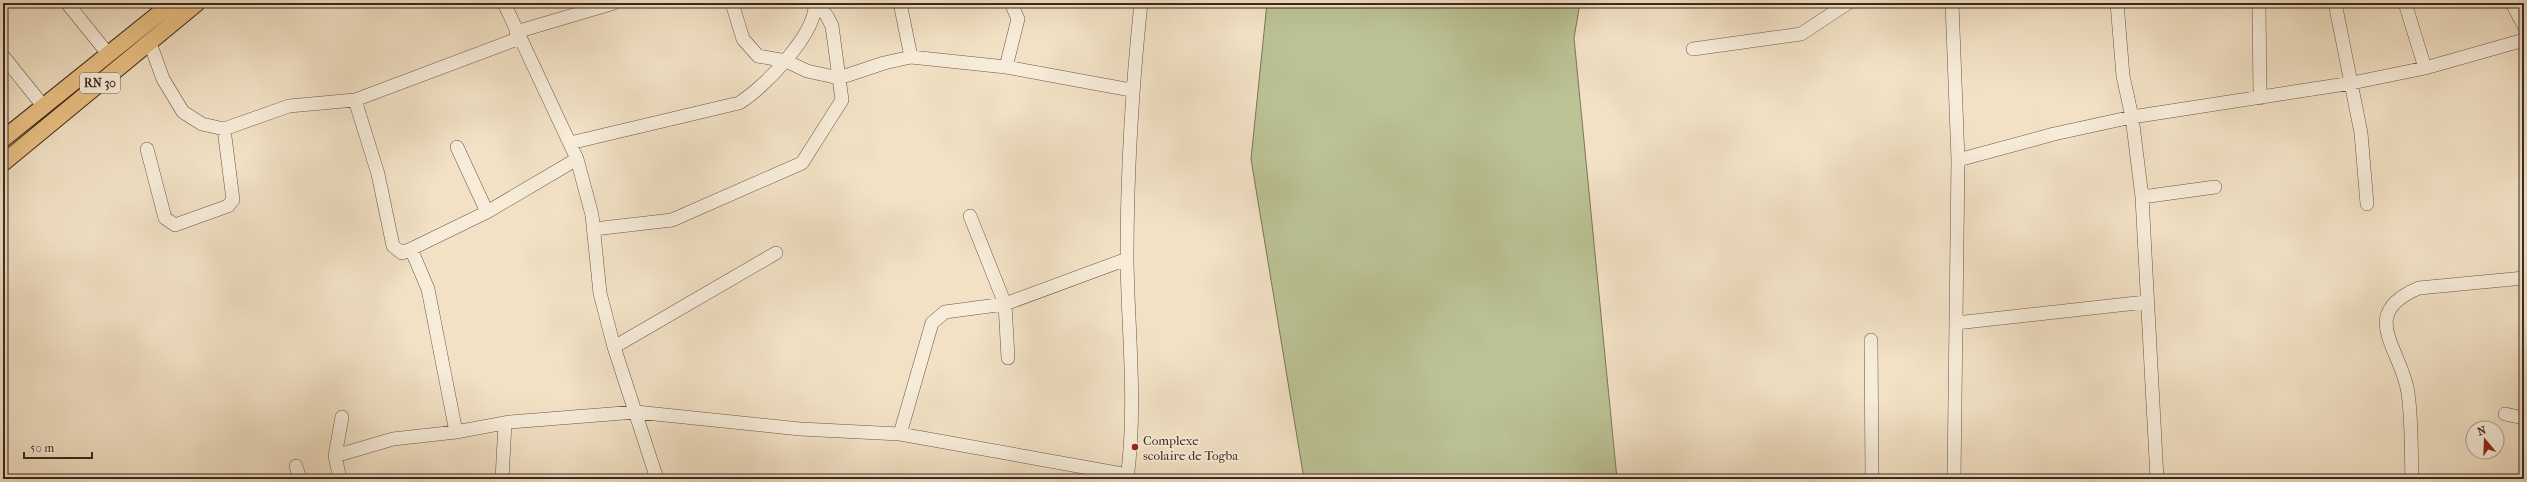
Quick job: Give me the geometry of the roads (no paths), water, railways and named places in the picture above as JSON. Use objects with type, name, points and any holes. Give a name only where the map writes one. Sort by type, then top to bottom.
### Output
[{"type":"main road","name":"RN 30","points":[[3,139],[172,3]]},
{"type":"main road","name":"RN 30","points":[[3,163],[197,3]]},
{"type":"street","points":[[67,3],[109,55]]},
{"type":"street","points":[[504,3],[577,159],[594,229],[600,293],[614,347],[657,479]]},
{"type":"street","points":[[150,43],[163,79],[183,112],[202,124],[224,129],[289,106],[355,100],[518,35],[614,3]]},
{"type":"street","points":[[732,3],[736,21],[746,44],[758,56],[786,61],[807,71],[840,78],[884,63],[911,57],[1006,67],[1131,90]]},
{"type":"street","points":[[570,143],[739,103],[760,89],[786,61],[813,20],[816,3]]},
{"type":"street","points":[[594,229],[672,220],[802,163],[841,105],[840,78],[832,26],[827,16],[816,3]]},
{"type":"street","points":[[900,3],[911,57]]},
{"type":"street","points":[[1006,67],[1018,19],[1011,3]]},
{"type":"street","points":[[335,456],[393,439],[456,432],[505,423],[636,412],[800,429],[900,434],[1128,477],[1133,411],[1127,259],[1131,90],[1141,3]]},
{"type":"street","points":[[1693,49],[1801,34],[1848,3]]},
{"type":"street","points":[[1952,3],[1958,160],[1954,479]]},
{"type":"street","points":[[2117,3],[2124,76],[2132,117],[2142,197],[2146,302],[2157,479]]},
{"type":"street","points":[[2259,3],[2260,98]]},
{"type":"street","points":[[2335,3],[2361,133],[2367,204]]},
{"type":"street","points":[[2405,3],[2425,68]]},
{"type":"street","points":[[2512,3],[2524,26]]},
{"type":"street","points":[[1958,160],[2054,134],[2132,117],[2352,83],[2425,68],[2524,40]]},
{"type":"street","points":[[3,56],[44,107]]},
{"type":"street","points":[[355,100],[378,174],[392,246],[402,253],[487,212],[577,159]]},
{"type":"street","points":[[147,149],[165,218],[175,225],[228,206],[233,200],[224,129]]},
{"type":"street","points":[[457,147],[487,212]]},
{"type":"street","points":[[2142,197],[2215,187]]},
{"type":"street","points":[[970,216],[1005,304],[1008,358]]},
{"type":"street","points":[[411,249],[428,289],[456,432]]},
{"type":"street","points":[[614,347],[776,253]]},
{"type":"street","points":[[900,434],[932,323],[945,312],[1005,304],[1127,259]]},
{"type":"street","points":[[2412,479],[2408,392],[2387,334],[2385,319],[2391,306],[2404,294],[2419,288],[2524,278]]},
{"type":"street","points":[[1956,324],[2146,302]]},
{"type":"street","points":[[1870,340],[1872,479]]},
{"type":"street","points":[[2505,414],[2524,418]]},
{"type":"street","points":[[340,479],[335,456],[342,417]]},
{"type":"street","points":[[502,479],[505,423]]},
{"type":"street","points":[[296,466],[300,479]]},
{"type":"place","name":"Complexe scolaire de Togba","points":[[1135,447]]}]
